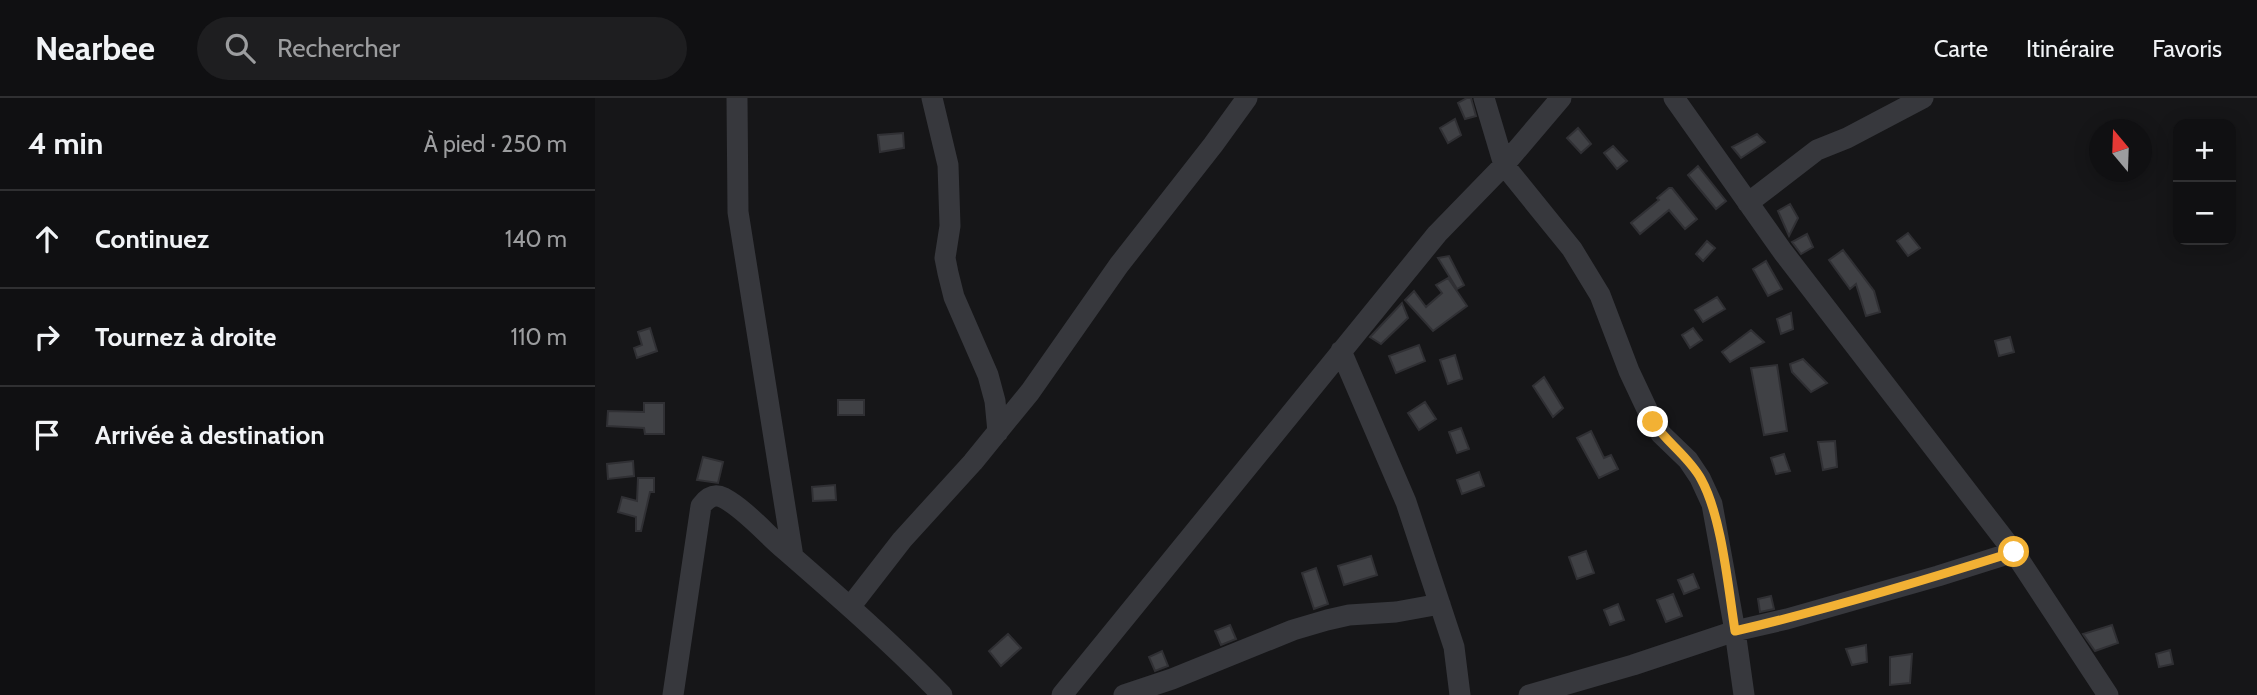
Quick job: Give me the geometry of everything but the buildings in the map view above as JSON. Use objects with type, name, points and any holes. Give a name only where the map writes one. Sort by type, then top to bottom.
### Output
[{"type":"street","points":[[737,98],[738,212],[793,557]]},
{"type":"street","points":[[932,98],[948,165],[948,273],[954,297],[988,375],[995,401],[998,432]]},
{"type":"street","points":[[850,607],[902,540],[1030,392],[1119,265],[1247,98]]},
{"type":"street","points":[[1484,98],[1504,165],[1572,250],[1600,295],[1629,371],[1653,422],[1661,434],[1688,460],[1712,504],[1744,695]]},
{"type":"street","points":[[1062,695],[1437,234],[1504,165],[1561,98]]},
{"type":"street","points":[[1674,98],[1783,252],[2014,552],[2108,695]]},
{"type":"street","points":[[1748,203],[1817,150],[1847,138],[1923,98]]},
{"type":"street","points":[[1342,351],[1406,502],[1454,647],[1460,695]]},
{"type":"street","points":[[673,695],[701,506],[714,496],[722,498],[793,557],[942,695]]},
{"type":"street","points":[[1529,695],[1633,665],[1735,631],[1787,619],[2014,552]]},
{"type":"street","points":[[1124,695],[1172,679],[1293,630],[1327,620],[1440,604]]},
{"type":"route","points":[[1653,422],[1672,446],[1688,460],[1712,504],[1735,631],[1787,619],[2014,552]]}]
